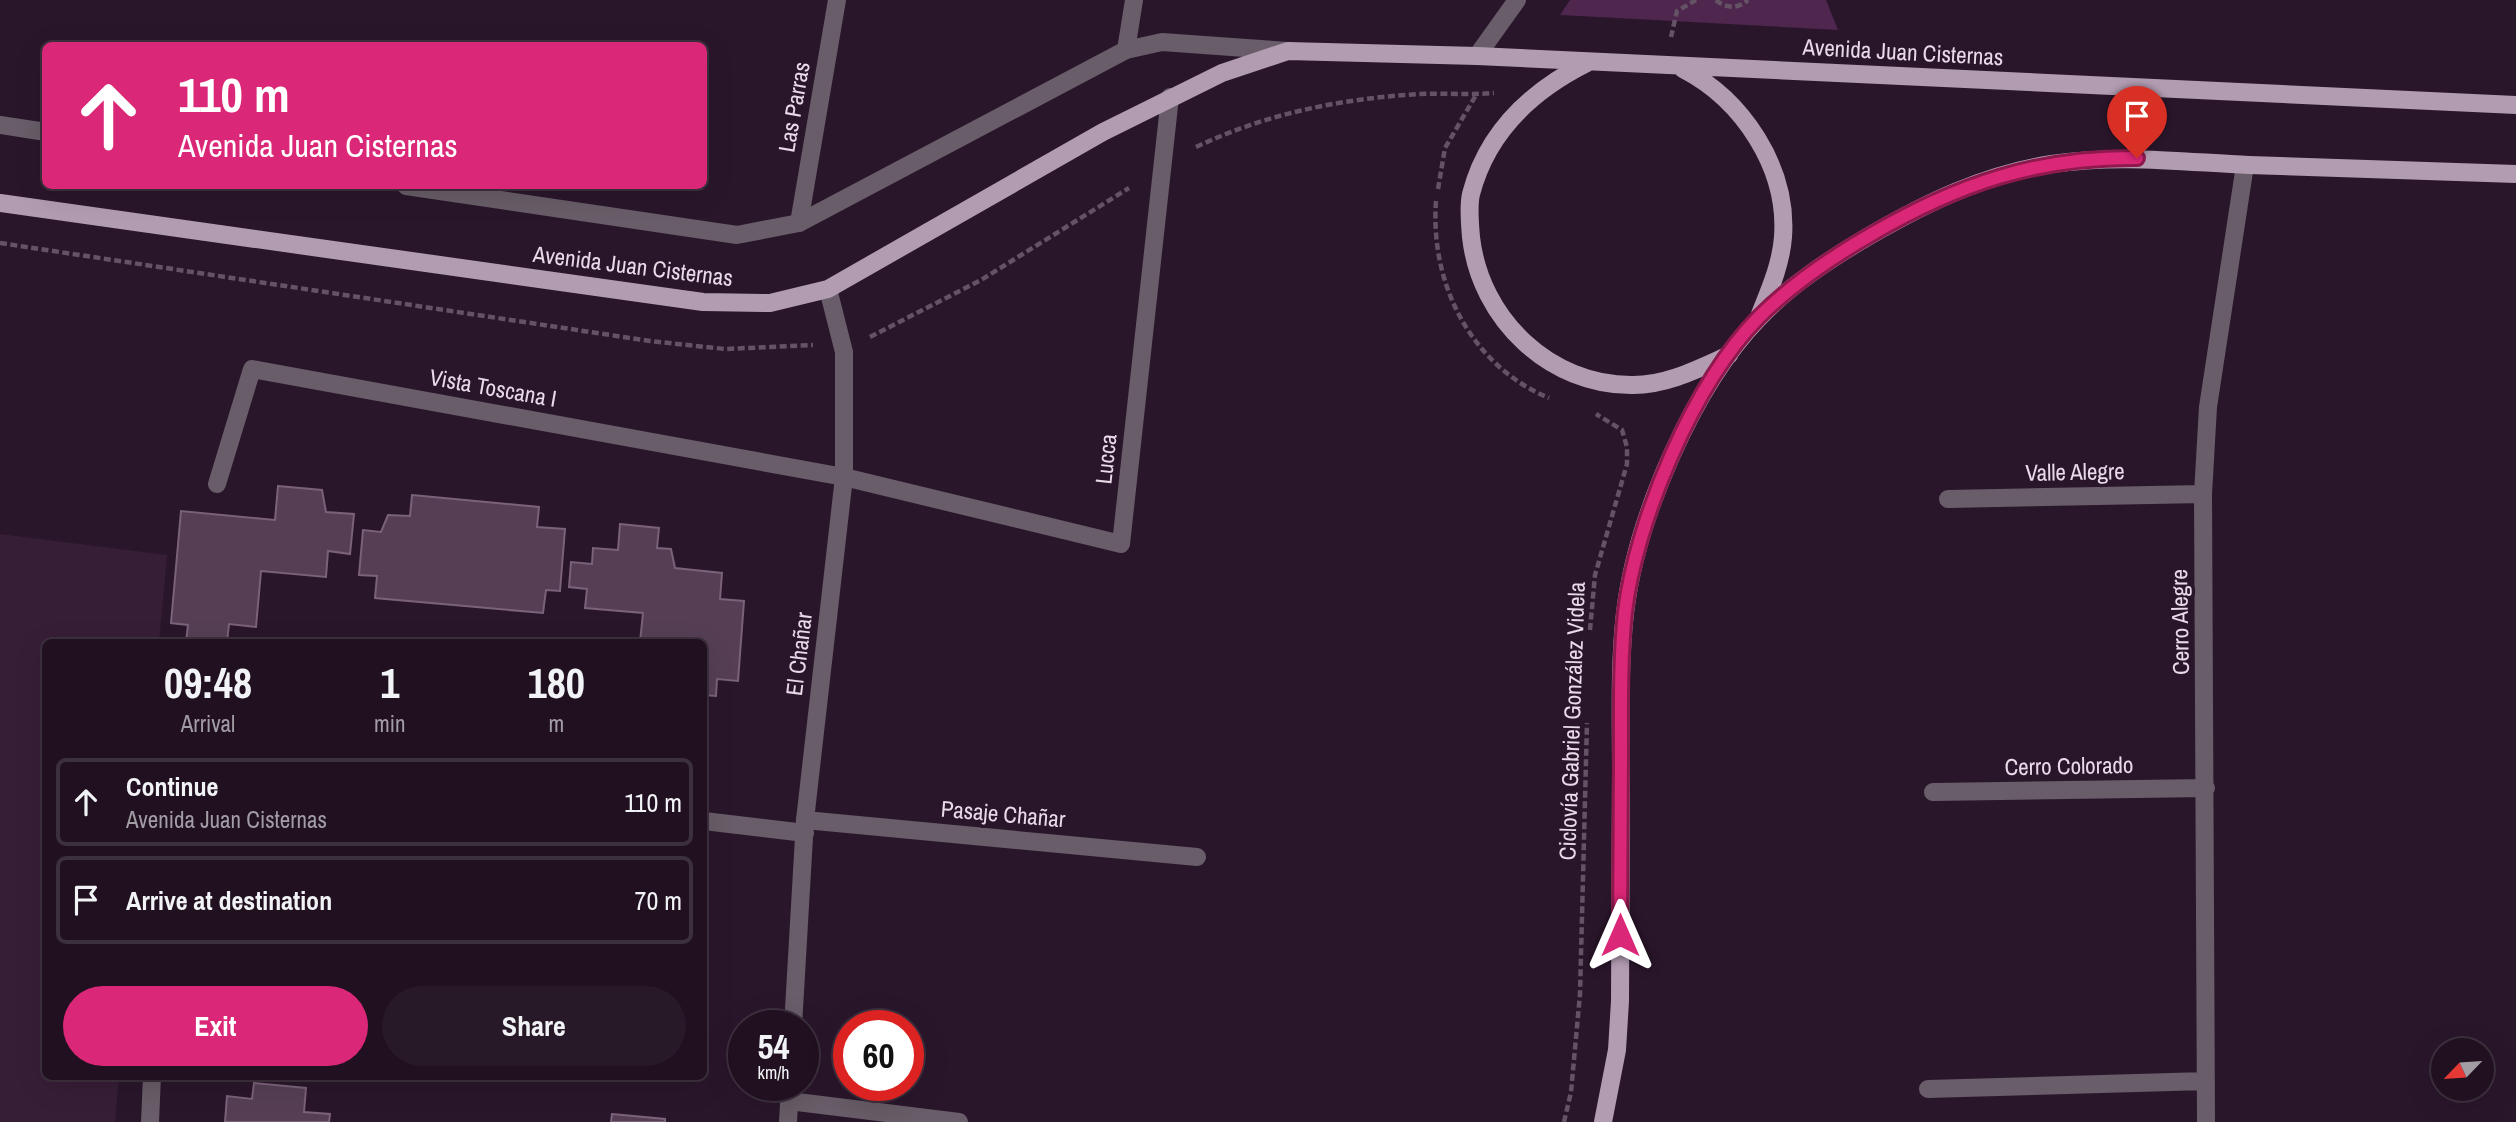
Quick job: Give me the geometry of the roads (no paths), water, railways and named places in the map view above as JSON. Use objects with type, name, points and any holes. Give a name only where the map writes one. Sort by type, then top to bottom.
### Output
[{"type":"main road","name":"Avenida Juan Cisternas","points":[[0,203],[703,302],[747,305],[770,303],[828,289],[1102,132],[1222,73],[1287,51],[1477,56],[2516,105]]},
{"type":"main road","points":[[1587,63],[1538,90],[1495,138],[1470,197],[1473,252],[1483,283],[1516,335],[1535,352],[1576,377],[1635,385],[1657,383],[1690,373],[1729,355]]},
{"type":"main road","points":[[1677,66],[1702,79],[1726,98],[1746,122],[1769,161],[1776,183],[1783,236],[1778,269],[1758,318]]},
{"type":"main road","points":[[1603,1122],[1616,1049],[1620,1001],[1621,708],[1627,602],[1640,548],[1662,478],[1677,444],[1729,355],[1758,318],[1800,281],[1852,246],[1933,201],[1998,176],[2051,164],[2119,158],[2516,174]]},
{"type":"street","name":"Las Parras","points":[[799,223],[837,0]]},
{"type":"street","points":[[1126,50],[1134,0]]},
{"type":"street","points":[[1477,56],[1517,0]]},
{"type":"street","name":"Avenida Juan Cisternas","points":[[426,189],[737,235],[799,223],[1126,50],[1162,42],[1287,51]]},
{"type":"street","name":"Lucca","points":[[844,477],[1121,544],[1170,97]]},
{"type":"street","points":[[0,125],[42,130]]},
{"type":"street","name":"Cerro Alegre","points":[[2206,1122],[2203,494],[2208,407],[2245,164]]},
{"type":"street","name":"El Chañar","points":[[794,1010],[805,826],[844,477],[846,392],[840,343],[828,289]]},
{"type":"street","name":"Vista Toscana I","points":[[217,484],[252,369],[844,477]]},
{"type":"street","name":"Valle Alegre","points":[[1948,499],[2203,494]]},
{"type":"street","name":"Cerro Colorado","points":[[1933,792],[2206,788]]},
{"type":"street","name":"Pasaje Chañar","points":[[707,821],[805,826],[1197,857]]},
{"type":"street","points":[[150,1122],[152,1080]]},
{"type":"street","points":[[1928,1089],[2206,1082]]},
{"type":"street","points":[[819,1098],[958,1122]]},
{"type":"street","points":[[788,1122],[789,1101]]}]
